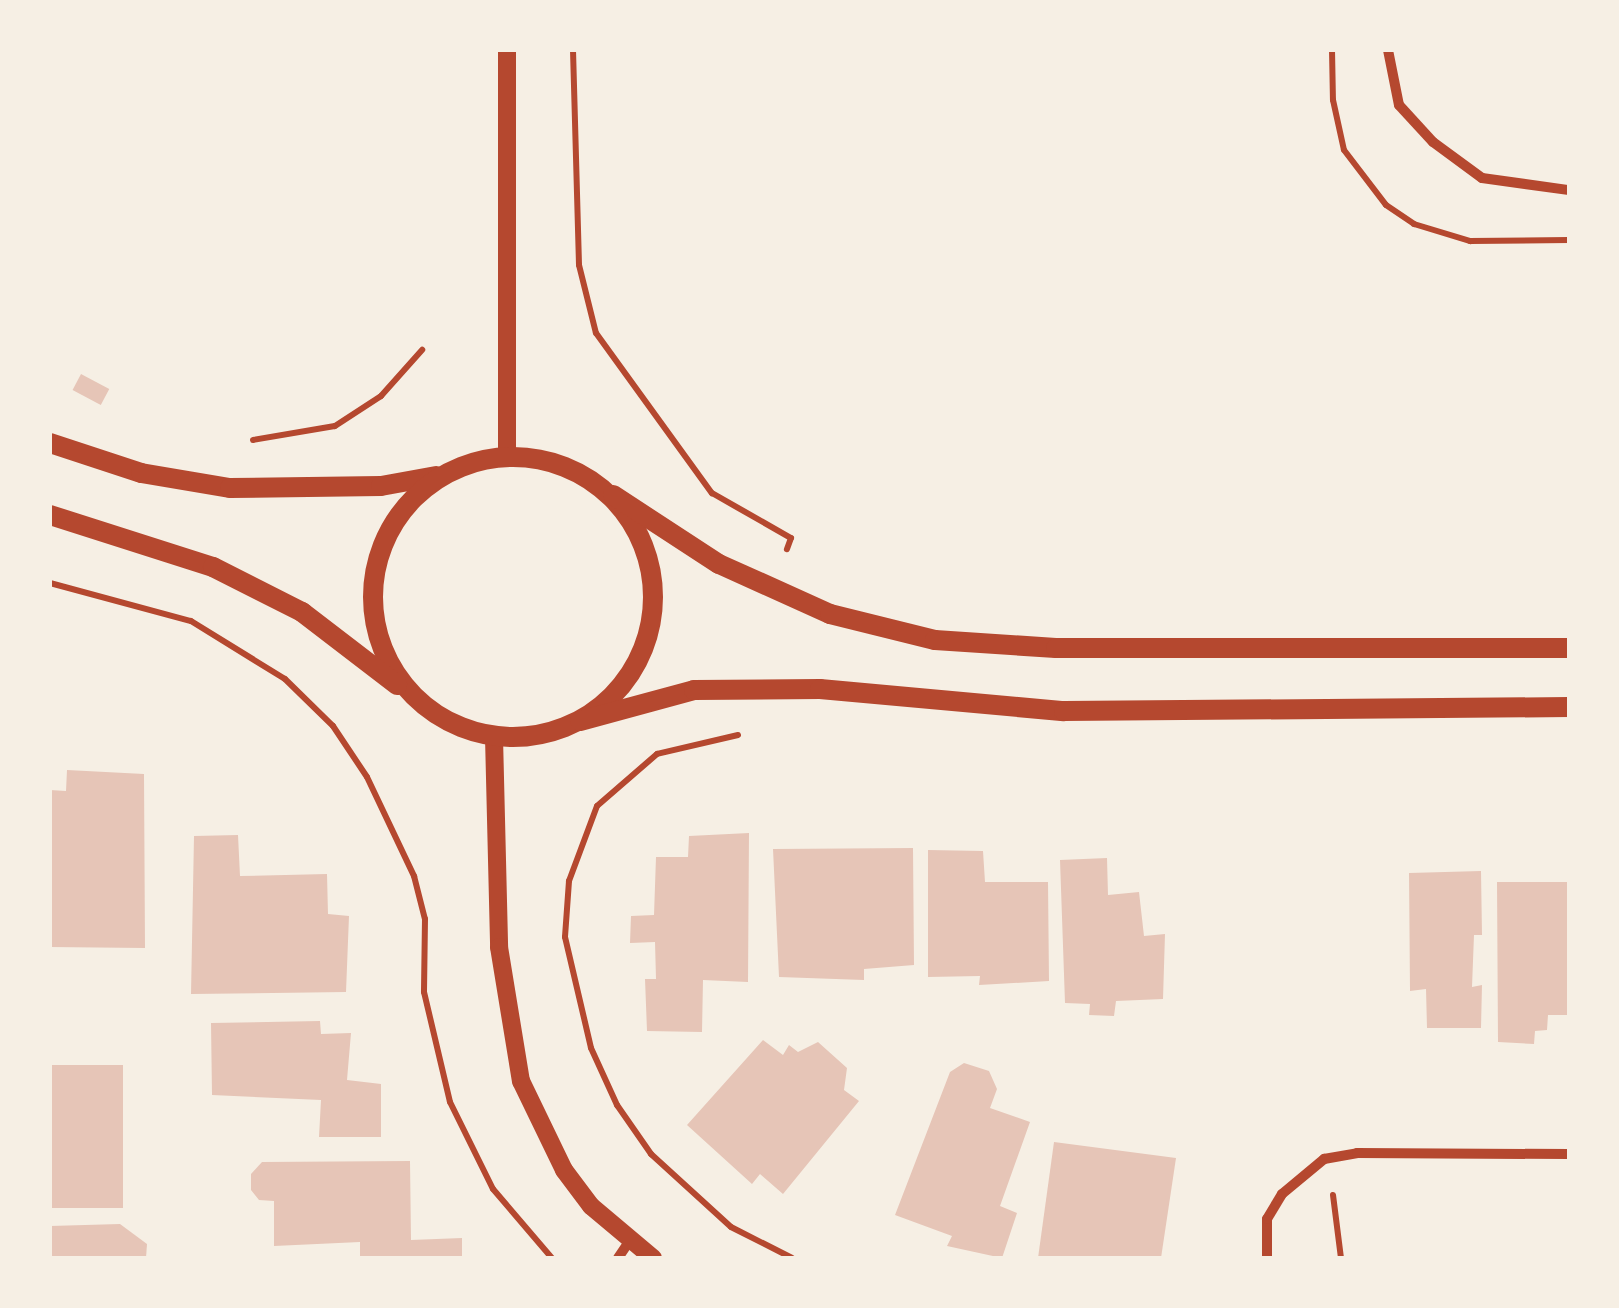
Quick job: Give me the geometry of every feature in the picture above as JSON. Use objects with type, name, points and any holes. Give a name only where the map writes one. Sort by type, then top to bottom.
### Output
[{"type":"main road","points":[[50,443],[141,473],[230,488],[381,486],[438,476],[507,454],[558,462],[719,564],[830,614],[936,640],[1056,648],[1569,648]]},
{"type":"main road","points":[[414,698],[392,670],[374,626],[374,571],[398,514],[438,476]]},
{"type":"main road","points":[[580,721],[621,687],[648,639],[655,591],[634,522],[613,495]]},
{"type":"main road","points":[[50,515],[213,567],[302,612],[445,721],[494,737],[538,736],[694,690],[755,690],[1064,711],[1569,707]]},
{"type":"street","points":[[507,50],[507,454]]},
{"type":"street","points":[[1388,50],[1400,105],[1432,142],[1482,178],[1569,190]]},
{"type":"street","points":[[494,737],[499,947],[520,1082],[564,1170],[591,1206],[653,1258]]},
{"type":"street","points":[[1267,1258],[1268,1219],[1282,1194],[1317,1164],[1357,1153],[1569,1154]]},
{"type":"street","points":[[618,1258],[631,1239]]},
{"type":"path","points":[[573,50],[579,264],[596,334],[712,493],[791,538],[771,588]]},
{"type":"path","points":[[1332,50],[1333,100],[1344,150],[1386,206],[1414,224],[1470,241],[1569,240]]},
{"type":"path","points":[[253,440],[335,426],[382,396],[422,350]]},
{"type":"path","points":[[50,583],[191,621],[285,679],[333,726],[366,776],[418,890],[425,918],[424,992],[450,1102],[493,1189],[552,1258]]},
{"type":"path","points":[[755,690],[752,733],[656,754],[597,806],[569,881],[565,937],[591,1048],[618,1105],[652,1154],[732,1227],[792,1258]]},
{"type":"path","points":[[1317,1164],[1341,1222],[1340,1258]]},
{"type":"building","points":[[81,374],[109,389],[101,405],[73,390]]},
{"type":"building","points":[[67,770],[144,774],[145,948],[50,947],[50,790],[66,791]]},
{"type":"building","points":[[749,833],[748,982],[703,980],[702,1032],[647,1031],[645,979],[656,979],[655,942],[630,943],[631,916],[654,915],[656,857],[688,857],[689,836]]},
{"type":"building","points":[[238,835],[240,876],[327,874],[328,914],[349,916],[346,992],[191,994],[194,836]]},
{"type":"building","points":[[913,848],[914,965],[864,969],[864,980],[779,977],[773,849]]},
{"type":"building","points":[[928,850],[983,851],[985,882],[1048,882],[1049,981],[979,985],[980,976],[928,977]]},
{"type":"building","points":[[1107,858],[1108,895],[1139,892],[1144,936],[1165,934],[1163,999],[1116,1001],[1114,1016],[1089,1015],[1090,1004],[1065,1003],[1060,860]]},
{"type":"building","points":[[1481,871],[1482,935],[1474,935],[1472,987],[1482,985],[1481,1028],[1427,1028],[1426,989],[1410,991],[1409,873]]},
{"type":"building","points":[[1497,882],[1569,882],[1569,1015],[1548,1015],[1547,1030],[1535,1031],[1534,1044],[1498,1042]]},
{"type":"building","points":[[320,1021],[321,1034],[351,1033],[347,1080],[381,1084],[381,1137],[319,1137],[321,1100],[212,1095],[211,1023]]},
{"type":"building","points":[[763,1040],[783,1055],[789,1045],[798,1052],[818,1042],[847,1068],[844,1090],[859,1101],[783,1194],[760,1174],[752,1184],[687,1125]]},
{"type":"building","points":[[964,1063],[989,1071],[997,1089],[990,1108],[1030,1122],[1000,1206],[1017,1213],[1002,1258],[947,1246],[952,1236],[895,1215],[950,1072]]},
{"type":"building","points":[[50,1065],[123,1065],[123,1208],[50,1208]]},
{"type":"building","points":[[1054,1142],[1176,1158],[1161,1258],[1038,1258]]},
{"type":"building","points":[[410,1161],[411,1240],[462,1238],[462,1258],[360,1258],[360,1242],[274,1246],[274,1201],[259,1200],[251,1190],[251,1174],[262,1162]]},
{"type":"building","points":[[120,1224],[147,1244],[146,1258],[50,1258],[50,1226]]}]
